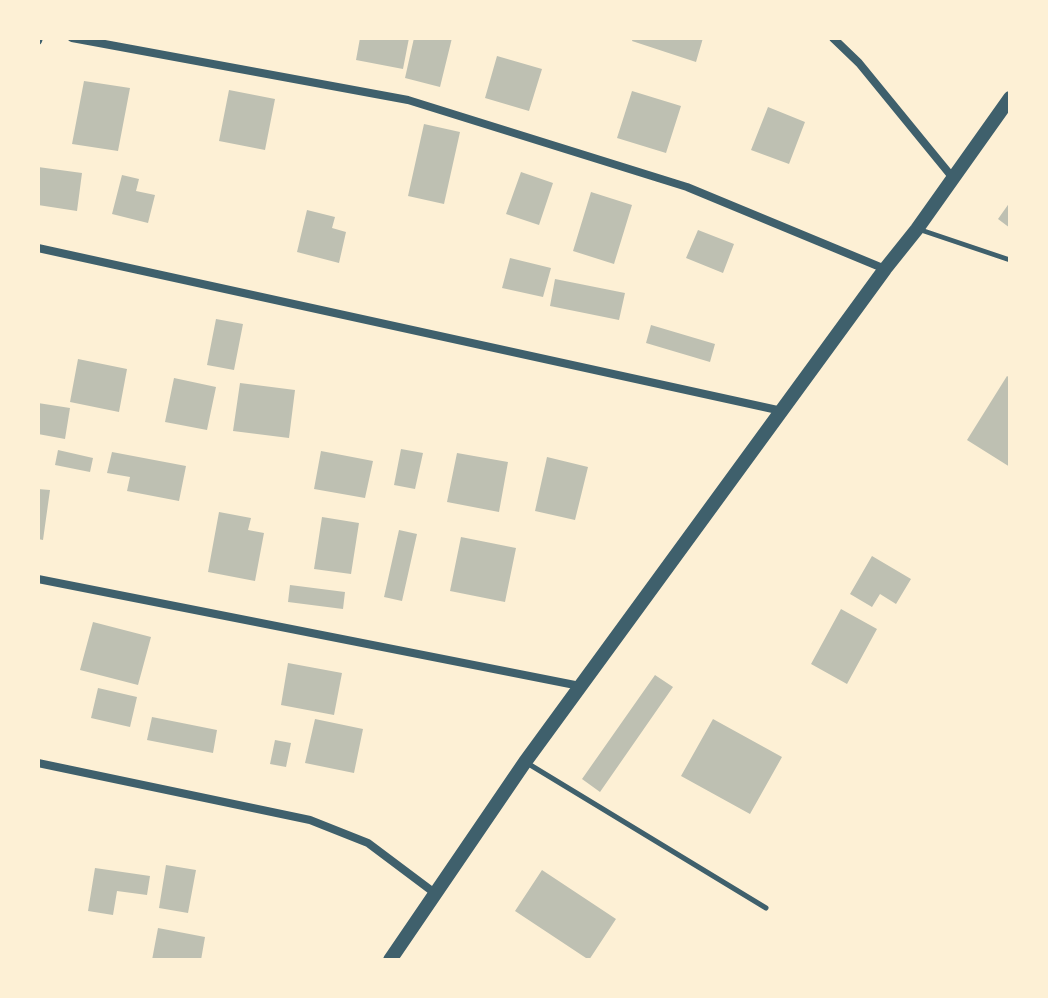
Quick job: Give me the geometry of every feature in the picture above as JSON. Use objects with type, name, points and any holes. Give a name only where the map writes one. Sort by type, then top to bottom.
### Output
[{"type":"street","points":[[72,38],[408,100],[687,187],[885,269]]},
{"type":"street","points":[[833,38],[859,63],[953,178]]},
{"type":"street","points":[[390,960],[525,762],[1010,98]]},
{"type":"street","points":[[38,248],[783,411]]},
{"type":"street","points":[[38,579],[580,686]]},
{"type":"street","points":[[38,763],[310,820],[368,843],[436,894]]},
{"type":"lane","points":[[917,229],[1010,260]]},
{"type":"lane","points":[[525,762],[766,908]]},
{"type":"building","points":[[360,38],[409,38],[403,69],[356,60]]},
{"type":"building","points":[[414,38],[452,38],[440,87],[405,78]]},
{"type":"building","points":[[633,38],[703,38],[696,62],[632,41]]},
{"type":"building","points":[[497,56],[542,69],[529,111],[485,98]]},
{"type":"building","points":[[84,81],[130,88],[118,151],[72,144]]},
{"type":"building","points":[[229,90],[275,99],[265,150],[219,141]]},
{"type":"building","points":[[632,91],[681,106],[666,153],[617,138]]},
{"type":"building","points":[[768,107],[805,122],[789,164],[751,150]]},
{"type":"building","points":[[424,124],[460,132],[444,204],[408,196]]},
{"type":"building","points":[[38,167],[82,173],[77,211],[38,205]]},
{"type":"building","points":[[521,172],[553,183],[539,225],[506,214]]},
{"type":"building","points":[[122,175],[139,179],[136,191],[155,195],[148,223],[112,214]]},
{"type":"building","points":[[591,192],[632,205],[614,264],[573,251]]},
{"type":"building","points":[[1010,202],[1010,228],[998,219]]},
{"type":"building","points":[[307,210],[335,217],[332,228],[346,232],[339,263],[297,252]]},
{"type":"building","points":[[698,230],[734,244],[723,273],[686,258]]},
{"type":"building","points":[[510,258],[551,268],[543,297],[502,288]]},
{"type":"building","points":[[555,279],[625,293],[619,320],[550,306]]},
{"type":"building","points":[[216,319],[243,324],[234,370],[207,365]]},
{"type":"building","points":[[651,325],[715,344],[710,362],[646,343]]},
{"type":"building","points":[[78,359],[127,369],[119,412],[70,402]]},
{"type":"building","points":[[1007,376],[1010,378],[1010,467],[967,440]]},
{"type":"building","points":[[174,378],[216,387],[207,430],[165,422]]},
{"type":"building","points":[[240,383],[295,390],[289,438],[233,431]]},
{"type":"building","points":[[38,403],[70,408],[65,439],[38,434]]},
{"type":"building","points":[[401,449],[423,453],[415,489],[394,485]]},
{"type":"building","points":[[58,450],[93,458],[90,472],[55,465]]},
{"type":"building","points":[[321,451],[373,461],[365,498],[314,489]]},
{"type":"building","points":[[112,452],[186,466],[179,501],[127,491],[130,477],[107,473]]},
{"type":"building","points":[[457,453],[508,462],[499,512],[447,502]]},
{"type":"building","points":[[547,457],[588,467],[575,520],[535,511]]},
{"type":"building","points":[[38,489],[50,490],[43,540],[38,539]]},
{"type":"building","points":[[219,512],[251,518],[248,530],[264,533],[255,581],[208,572]]},
{"type":"building","points":[[322,517],[359,523],[351,574],[314,569]]},
{"type":"building","points":[[399,530],[417,534],[402,601],[384,597]]},
{"type":"building","points":[[461,537],[516,548],[505,602],[450,591]]},
{"type":"building","points":[[872,556],[911,579],[896,604],[880,594],[872,607],[850,594]]},
{"type":"building","points":[[290,585],[345,592],[343,609],[288,602]]},
{"type":"building","points":[[841,609],[877,629],[847,684],[811,664]]},
{"type":"building","points":[[93,622],[151,637],[138,685],[80,670]]},
{"type":"building","points":[[288,663],[342,673],[334,715],[281,705]]},
{"type":"building","points":[[655,675],[673,687],[600,792],[582,779]]},
{"type":"building","points":[[98,688],[137,697],[130,727],[91,718]]},
{"type":"building","points":[[152,717],[217,730],[213,753],[147,740]]},
{"type":"building","points":[[315,719],[363,729],[354,773],[305,763]]},
{"type":"building","points":[[713,719],[782,757],[750,814],[681,776]]},
{"type":"building","points":[[275,740],[291,743],[286,767],[270,764]]},
{"type":"building","points":[[166,865],[196,870],[188,913],[159,908]]},
{"type":"building","points":[[95,868],[150,876],[147,895],[117,891],[113,915],[88,911]]},
{"type":"building","points":[[542,870],[616,919],[589,960],[515,911]]},
{"type":"building","points":[[158,928],[205,937],[201,960],[152,960]]}]
